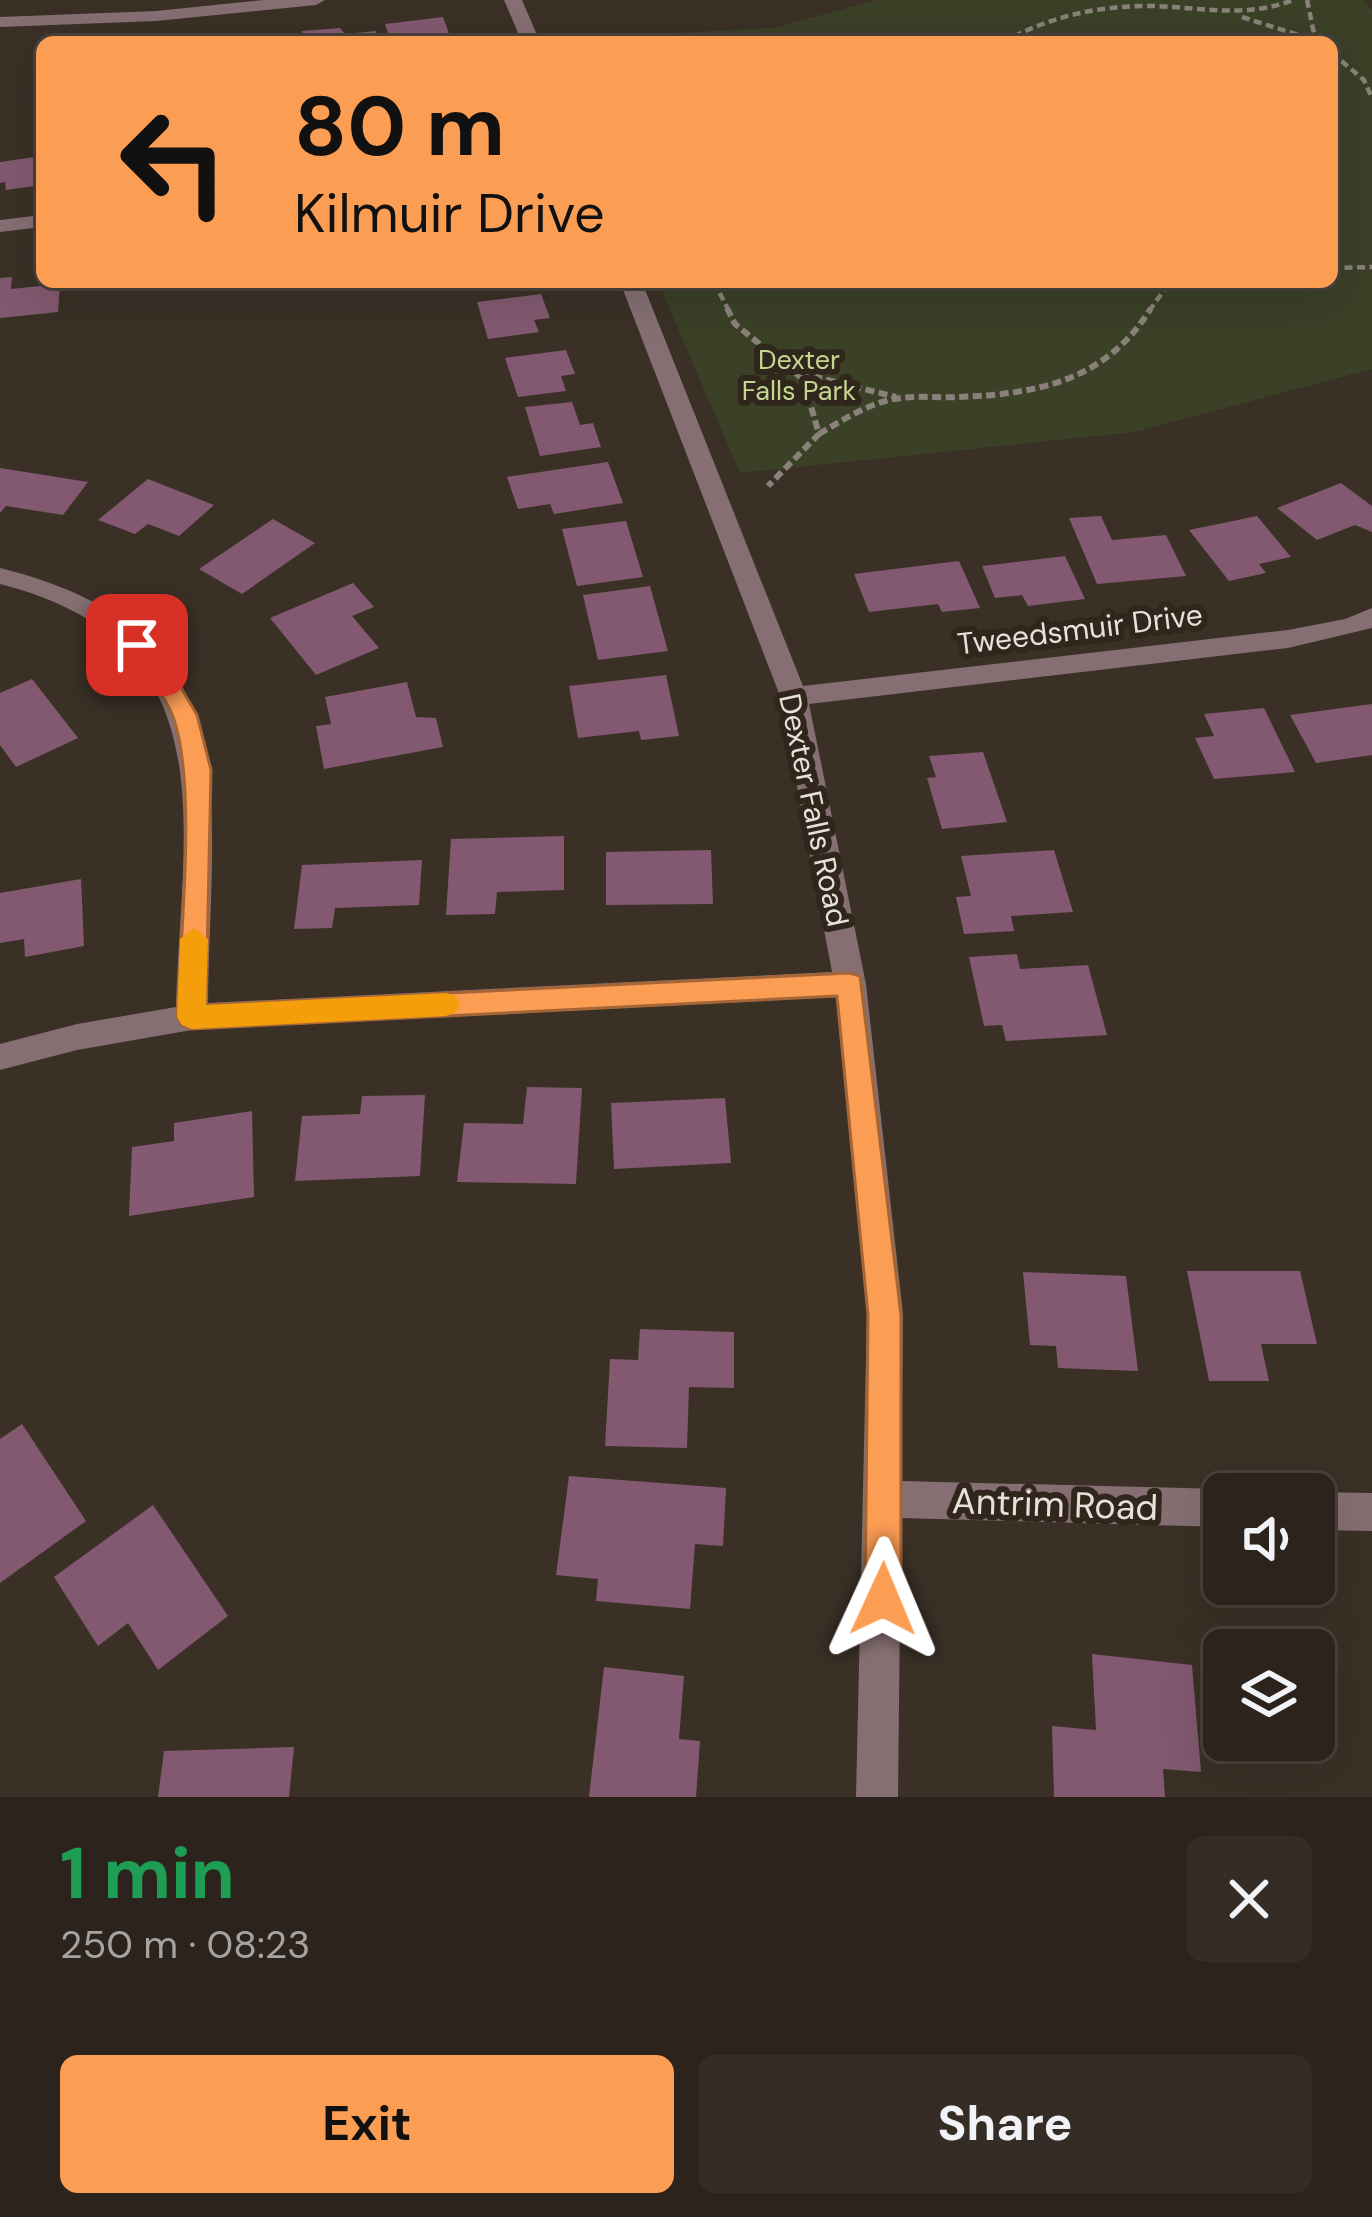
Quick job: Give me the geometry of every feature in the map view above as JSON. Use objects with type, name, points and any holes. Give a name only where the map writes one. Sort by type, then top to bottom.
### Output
[{"type":"street","points":[[0,22],[156,16],[316,0]]},
{"type":"street","points":[[513,0],[528,36]]},
{"type":"street","points":[[0,226],[36,222]]},
{"type":"street","name":"Dexter Falls Road","points":[[633,288],[794,696],[850,984],[885,1315],[878,1797]]},
{"type":"street","points":[[0,576],[56,592],[120,627],[154,663],[184,715],[198,770],[192,1017]]},
{"type":"street","name":"Tweedsmuir Drive","points":[[794,696],[1288,640],[1351,627],[1372,617]]},
{"type":"street","points":[[0,1057],[77,1037],[192,1017],[850,984]]},
{"type":"street","name":"Antrim Road","points":[[885,1499],[1203,1507]]},
{"type":"street","points":[[1335,1511],[1372,1512]]},
{"type":"path","points":[[1233,15],[1293,0]]},
{"type":"path","points":[[1306,0],[1316,36]]},
{"type":"path","points":[[1014,36],[1045,19],[1100,7],[1175,7],[1233,15],[1304,36]]},
{"type":"path","points":[[1338,58],[1364,80],[1372,98]]},
{"type":"path","points":[[1338,268],[1372,267]]},
{"type":"path","points":[[717,288],[735,324],[803,380],[819,434]]},
{"type":"path","points":[[793,371],[898,398],[964,397],[1030,388],[1089,371],[1124,348],[1166,288]]},
{"type":"path","points":[[768,486],[819,434],[865,408],[898,398]]},
{"type":"green space","name":"Dexter Falls Park","points":[[877,0],[1363,0],[1372,10],[1372,369],[1135,432],[740,473],[661,288],[1338,288],[1338,36],[613,36],[773,28]]},
{"type":"building","points":[[443,17],[450,36],[389,36],[385,24]]},
{"type":"building","points":[[340,28],[345,34],[376,31],[377,36],[303,36],[302,31]]},
{"type":"building","points":[[36,157],[36,186],[6,190],[5,182],[0,183],[0,162]]},
{"type":"building","points":[[12,277],[11,289],[60,288],[58,312],[0,318],[0,278]]},
{"type":"building","points":[[541,294],[550,318],[534,320],[539,332],[488,339],[477,302]]},
{"type":"building","points":[[566,350],[575,374],[561,376],[566,391],[518,397],[505,358]]},
{"type":"building","points":[[572,402],[580,425],[593,423],[601,447],[540,456],[525,407]]},
{"type":"building","points":[[608,462],[623,503],[554,514],[550,504],[518,509],[507,477]]},
{"type":"building","points":[[0,468],[88,482],[63,515],[6,506],[0,513]]},
{"type":"building","points":[[148,479],[214,505],[179,536],[148,524],[135,534],[98,520]]},
{"type":"building","points":[[1341,483],[1372,506],[1372,532],[1355,525],[1317,540],[1277,508]]},
{"type":"building","points":[[1101,516],[1112,540],[1166,535],[1186,576],[1097,584],[1069,518]]},
{"type":"building","points":[[1257,516],[1291,557],[1259,564],[1266,573],[1229,581],[1189,530]]},
{"type":"building","points":[[273,519],[315,543],[242,594],[199,569]]},
{"type":"building","points":[[626,521],[643,577],[577,586],[562,529]]},
{"type":"building","points":[[1065,556],[1085,599],[1028,606],[1022,595],[995,598],[982,566]]},
{"type":"building","points":[[959,561],[980,608],[942,612],[938,604],[869,612],[854,574]]},
{"type":"building","points":[[353,583],[374,607],[352,616],[379,648],[316,675],[270,618]]},
{"type":"building","points":[[650,586],[668,651],[598,660],[583,595]]},
{"type":"building","points":[[666,675],[679,736],[641,740],[639,731],[578,738],[569,686]]},
{"type":"building","points":[[32,679],[78,738],[16,767],[0,745],[0,693]]},
{"type":"building","points":[[407,682],[416,717],[436,718],[443,747],[324,769],[316,726],[331,724],[325,697]]},
{"type":"building","points":[[1372,704],[1372,755],[1316,763],[1290,715]]},
{"type":"building","points":[[1264,708],[1295,772],[1214,779],[1195,738],[1214,736],[1204,714]]},
{"type":"building","points":[[983,752],[1007,822],[942,829],[927,778],[936,777],[929,756]]},
{"type":"building","points":[[564,836],[564,890],[497,892],[495,914],[446,915],[451,839]]},
{"type":"building","points":[[711,850],[713,904],[606,905],[606,852]]},
{"type":"building","points":[[1054,850],[1073,912],[1011,916],[1014,931],[964,934],[956,897],[971,896],[961,856]]},
{"type":"building","points":[[422,860],[419,905],[335,908],[332,928],[294,929],[302,865]]},
{"type":"building","points":[[81,879],[84,946],[25,957],[24,939],[0,943],[0,893]]},
{"type":"building","points":[[1017,954],[1020,969],[1088,965],[1107,1035],[1006,1041],[1002,1025],[984,1026],[969,957]]},
{"type":"building","points":[[527,1087],[582,1088],[576,1184],[457,1182],[464,1123],[523,1124]]},
{"type":"building","points":[[425,1095],[420,1176],[295,1181],[302,1116],[360,1114],[362,1096]]},
{"type":"building","points":[[725,1098],[731,1163],[614,1169],[611,1103]]},
{"type":"building","points":[[252,1111],[254,1197],[129,1216],[132,1147],[174,1141],[174,1123]]},
{"type":"building","points":[[1187,1271],[1300,1271],[1317,1344],[1261,1344],[1269,1381],[1209,1381]]},
{"type":"building","points":[[1023,1272],[1126,1276],[1138,1371],[1058,1368],[1056,1346],[1030,1345]]},
{"type":"building","points":[[640,1329],[734,1332],[734,1388],[689,1387],[687,1448],[605,1446],[610,1359],[638,1360]]},
{"type":"building","points":[[22,1424],[86,1521],[0,1583],[0,1439]]},
{"type":"building","points":[[569,1476],[726,1488],[723,1546],[695,1544],[690,1609],[596,1601],[598,1579],[556,1575]]},
{"type":"building","points":[[153,1505],[228,1616],[158,1670],[128,1623],[98,1646],[54,1577]]},
{"type":"building","points":[[1092,1654],[1192,1665],[1201,1772],[1163,1769],[1165,1797],[1054,1797],[1052,1726],[1096,1730]]},
{"type":"building","points":[[604,1667],[684,1676],[679,1739],[700,1741],[696,1797],[589,1797]]},
{"type":"building","points":[[294,1747],[289,1797],[158,1797],[164,1751]]},
{"type":"slow traffic","points":[[194,939],[192,1017],[446,1004]]},
{"type":"route","points":[[137,645],[154,663],[184,715],[198,770],[192,1017],[850,984],[885,1315],[883,1599]]}]
